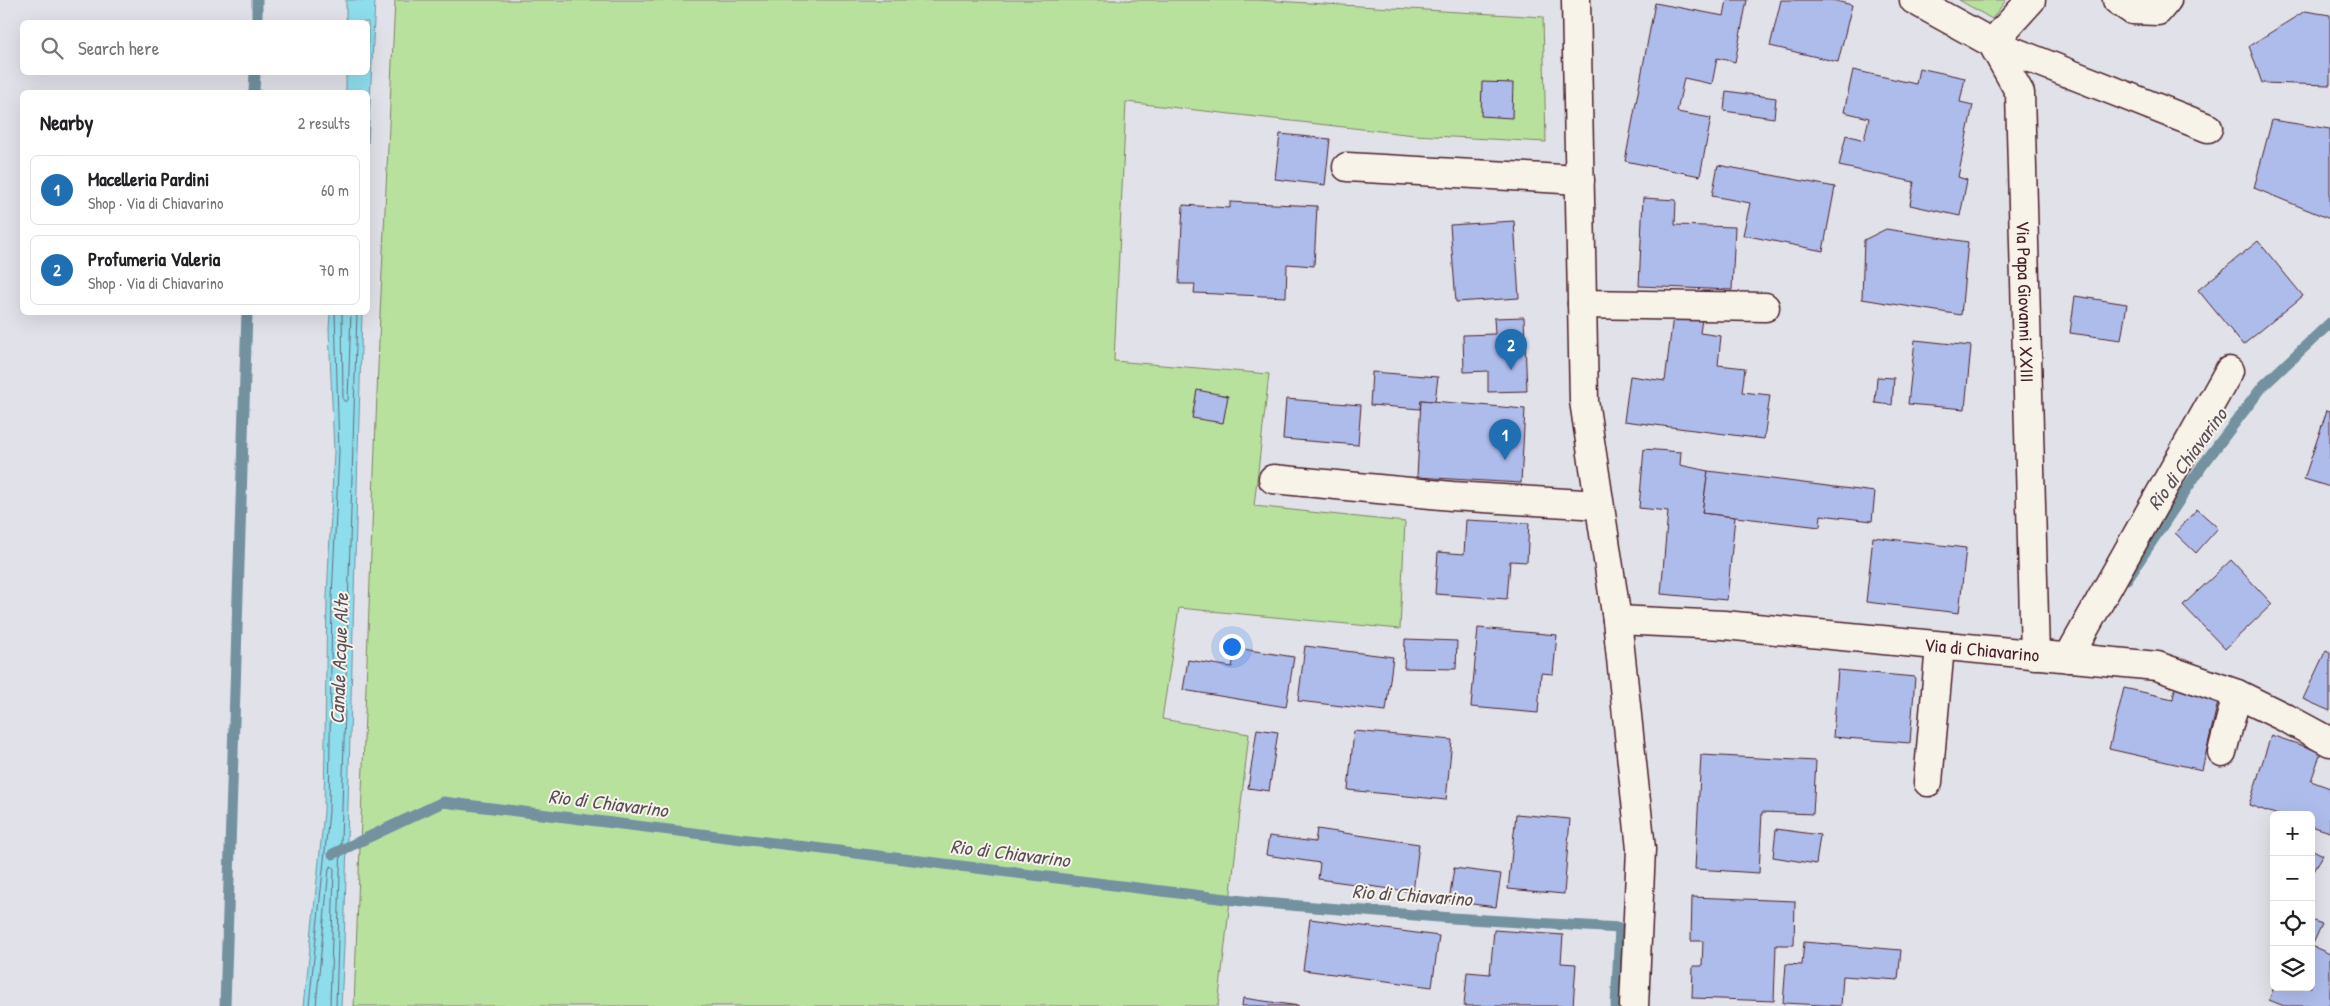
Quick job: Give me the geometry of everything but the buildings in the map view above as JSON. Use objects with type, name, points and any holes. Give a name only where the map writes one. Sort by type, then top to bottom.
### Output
[{"type":"street","points":[[1576,0],[1584,401],[1617,620],[1640,849],[1634,1006]]},
{"type":"street","points":[[1914,0],[1992,43],[2208,128]]},
{"type":"street","points":[[1992,43],[2031,0]]},
{"type":"street","points":[[2116,0],[2132,10],[2158,11],[2167,0]]},
{"type":"street","name":"Via Papa Giovanni XXIII","points":[[1992,43],[2020,93],[2035,655]]},
{"type":"street","points":[[1347,167],[1580,180]]},
{"type":"street","points":[[1582,304],[1765,307]]},
{"type":"street","points":[[2068,658],[2229,371]]},
{"type":"street","points":[[1273,479],[1452,496],[1599,505]]},
{"type":"street","name":"Via di Chiavarino","points":[[1617,620],[1724,624],[2157,666],[2237,694],[2330,742]]},
{"type":"street","points":[[1928,782],[1940,646]]},
{"type":"street","points":[[2222,752],[2237,694]]},
{"type":"green space","points":[[395,0],[1258,0],[1543,17],[1546,142],[1414,135],[1126,102],[1114,361],[1269,374],[1254,506],[1405,522],[1400,629],[1179,608],[1162,719],[1249,734],[1218,1006],[354,1006],[380,314]]},
{"type":"green space","points":[[1959,0],[2006,0],[1992,19]]},
{"type":"water","points":[[346,0],[375,0],[370,102],[370,90],[346,90],[346,75],[370,75],[370,20],[346,20]]},
{"type":"water","name":"Canale Acque Alte","points":[[330,315],[362,315],[344,946],[341,1006],[304,1006],[324,812],[327,597],[334,452]]},
{"type":"waterway","points":[[257,0],[257,20]]},
{"type":"waterway","points":[[254,90],[255,75]]},
{"type":"waterway","points":[[225,1006],[247,315]]},
{"type":"waterway","name":"Rio di Chiavarino","points":[[2127,579],[2202,466],[2263,386],[2330,323]]},
{"type":"waterway","name":"Rio di Chiavarino","points":[[333,854],[443,802],[1251,902],[1452,918],[1620,928],[1616,1006]]},
{"type":"place","name":"Profumeria Valeria","points":[[1511,370]]},
{"type":"place","name":"Macelleria Pardini","points":[[1505,460]]}]
